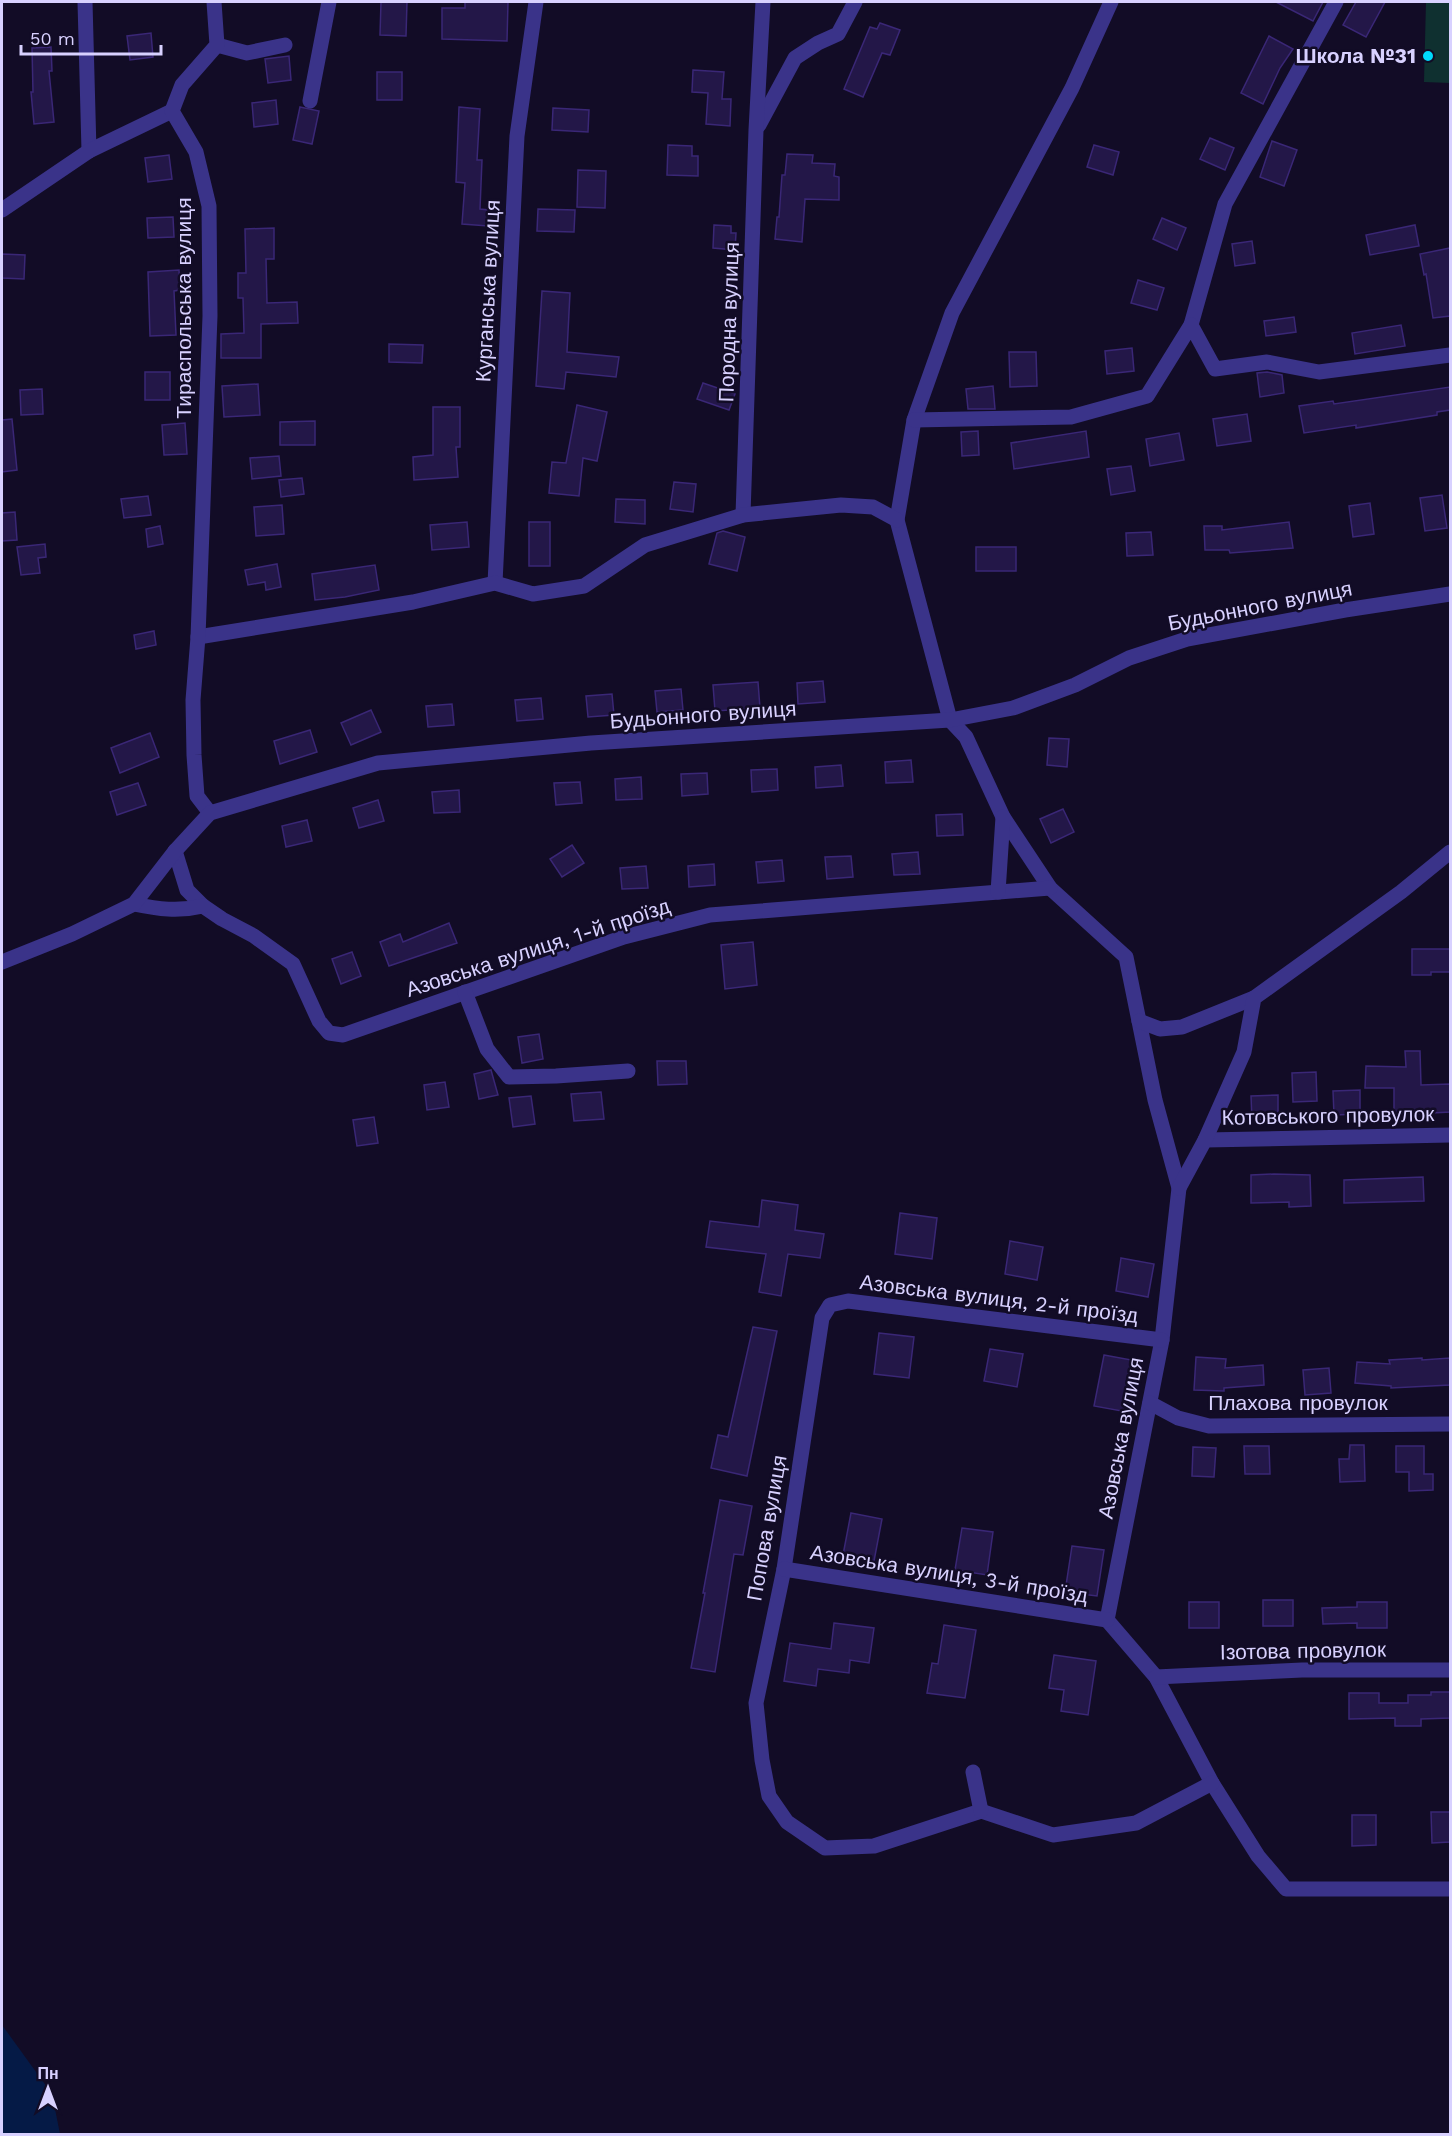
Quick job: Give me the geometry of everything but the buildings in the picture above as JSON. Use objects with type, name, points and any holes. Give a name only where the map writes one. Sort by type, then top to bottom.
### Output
[{"type":"street","points":[[85,2],[89,151]]},
{"type":"street","points":[[2,210],[89,151],[171,111],[182,85],[217,45],[214,2]]},
{"type":"street","points":[[310,101],[329,2]]},
{"type":"street","name":"Курганська вулиця","points":[[495,583],[517,136],[537,2]]},
{"type":"street","name":"Породна вулиця","points":[[743,515],[756,130],[763,2]]},
{"type":"street","name":"Породна вулиця","points":[[756,130],[795,58],[838,33],[855,2]]},
{"type":"street","points":[[1111,2],[1072,88],[952,313],[914,420],[897,520],[950,720],[966,737],[1003,817],[1050,888],[1126,957],[1155,1100],[1179,1188]]},
{"type":"street","points":[[914,420],[1071,417],[1147,396],[1191,325],[1226,204],[1336,2]]},
{"type":"street","points":[[217,45],[247,53],[285,45]]},
{"type":"street","name":"Тираспольська вулиця","points":[[171,111],[196,152],[209,206],[210,316],[198,637],[193,700],[197,796],[210,813]]},
{"type":"street","points":[[1191,325],[1215,369],[1267,363],[1320,372],[1450,355]]},
{"type":"street","points":[[198,637],[412,602],[495,583],[533,594],[584,586],[645,545],[743,515],[841,505],[873,507],[897,520]]},
{"type":"street","name":"Будьонного вулиця","points":[[210,813],[378,763],[591,743],[950,720],[1013,708],[1075,685],[1129,658],[1187,639],[1345,610],[1450,594]]},
{"type":"street","points":[[2,962],[72,934],[134,904],[175,851],[210,813]]},
{"type":"street","points":[[998,892],[1003,817]]},
{"type":"street","points":[[175,851],[187,890],[203,906]]},
{"type":"street","points":[[1139,1021],[1160,1029],[1182,1027],[1254,998],[1401,892],[1450,852]]},
{"type":"street","name":"Азовська вулиця, 1-й проїзд","points":[[203,906],[254,936],[293,964],[319,1021],[329,1032],[343,1035],[624,937],[710,915],[1050,888]]},
{"type":"street","points":[[134,904],[164,910],[185,910],[203,906]]},
{"type":"street","points":[[465,992],[487,1049],[509,1077],[628,1071]]},
{"type":"street","points":[[1179,1188],[1205,1140],[1244,1052],[1254,998]]},
{"type":"street","name":"Котовського провулок","points":[[1205,1140],[1450,1135]]},
{"type":"street","name":"Азовська вулиця","points":[[1107,1620],[1162,1340],[1179,1188]]},
{"type":"street","name":"Азовська вулиця, 2-й проїзд","points":[[830,1305],[848,1300],[1162,1340]]},
{"type":"street","name":"Попова вулиця","points":[[830,1305],[822,1318],[784,1569],[756,1703],[762,1760],[769,1796],[787,1822],[825,1848],[874,1846],[981,1811]]},
{"type":"street","name":"Плахова провулок","points":[[1150,1403],[1178,1418],[1209,1426],[1450,1424]]},
{"type":"street","name":"Азовська вулиця, 3-й проїзд","points":[[784,1569],[1107,1620]]},
{"type":"street","points":[[1107,1620],[1156,1677],[1212,1783],[1258,1856],[1286,1889],[1450,1889]]},
{"type":"street","name":"Ізотова провулок","points":[[1156,1677],[1302,1670],[1450,1670]]},
{"type":"street","points":[[973,1772],[981,1811],[1053,1835],[1136,1823],[1212,1783]]},
{"type":"green space","points":[[1426,2],[1450,2],[1450,83],[1424,82]]},
{"type":"water","points":[[2,2025],[52,2094],[60,2134],[2,2134]]},
{"type":"place","name":"Школа №31","points":[[1428,56]]}]
